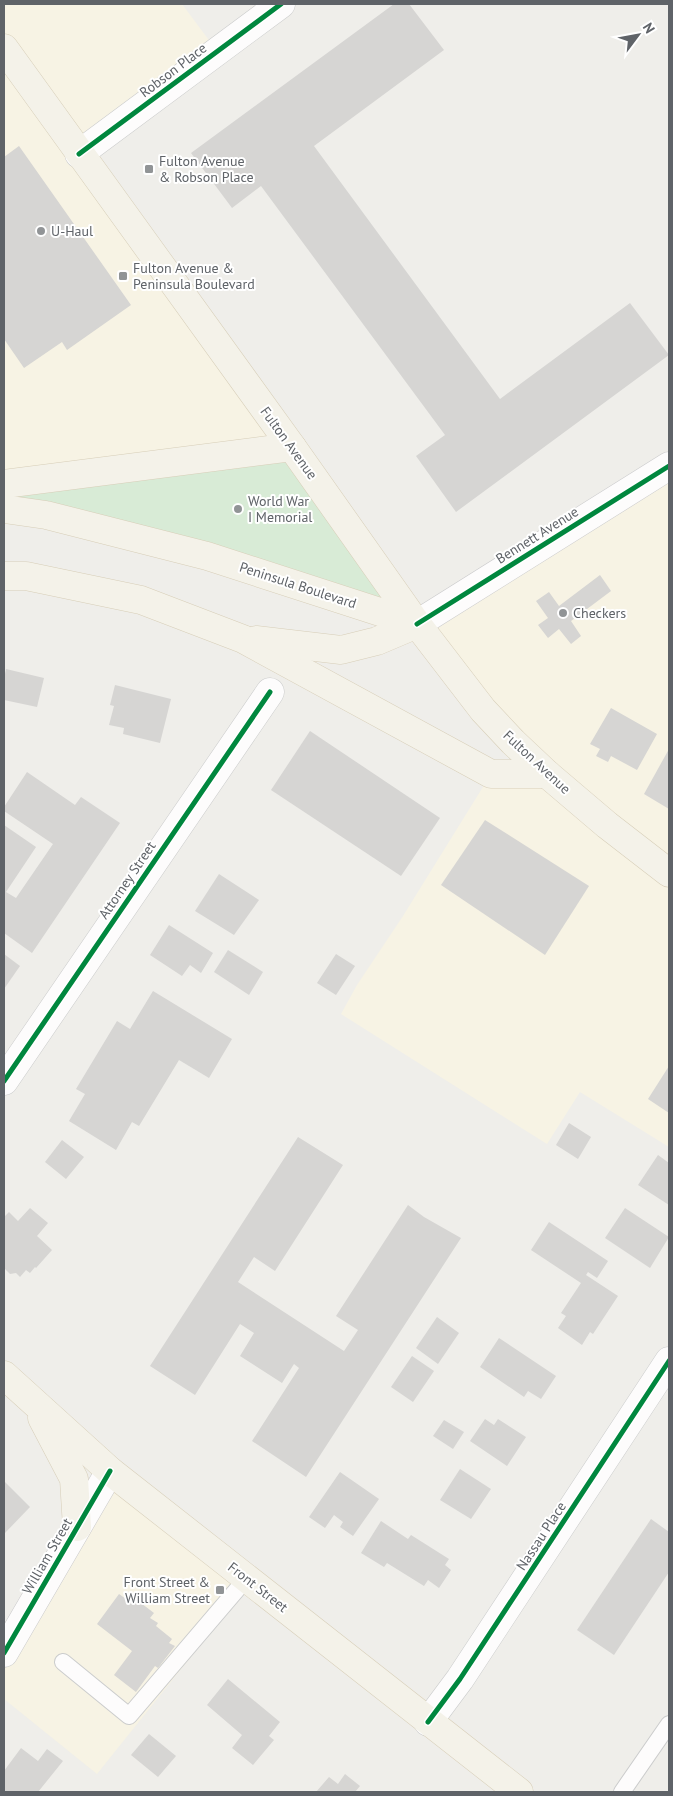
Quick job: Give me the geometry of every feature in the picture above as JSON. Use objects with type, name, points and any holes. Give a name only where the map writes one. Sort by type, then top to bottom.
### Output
[{"type":"main road","name":"Fulton Avenue","points":[[4,48],[292,447],[417,624],[484,710],[513,742],[547,774],[669,873]]},
{"type":"main road","points":[[4,484],[292,447]]},
{"type":"main road","name":"Peninsula Boulevard","points":[[4,509],[46,515],[208,556],[417,624]]},
{"type":"main road","points":[[4,576],[26,576],[142,600],[243,639],[491,774],[547,774]]},
{"type":"main road","points":[[243,639],[341,650],[377,641],[417,624]]},
{"type":"main road","name":"Front Street","points":[[4,1375],[110,1471],[519,1792]]},
{"type":"main road","points":[[33,1401],[74,1479],[77,1528]]},
{"type":"street","name":"Robson Place","points":[[79,154],[281,4]]},
{"type":"street","name":"Bennett Avenue","points":[[417,624],[669,466]]},
{"type":"street","name":"Attorney Street","points":[[4,1081],[270,692]]},
{"type":"street","name":"Nassau Place","points":[[428,1722],[460,1679],[669,1361]]},
{"type":"street","name":"William Street","points":[[4,1653],[110,1471]]},
{"type":"lane","points":[[63,1662],[129,1716],[246,1579]]},
{"type":"lane","points":[[622,1792],[669,1724]]},
{"type":"shaded area","points":[[4,4],[182,4],[217,51],[79,154],[292,447],[4,484]]},
{"type":"shaded area","points":[[669,466],[669,854],[662,867],[669,873],[669,1147],[580,1092],[547,1144],[341,1014],[357,985],[403,916],[491,774],[546,774],[417,624]]},
{"type":"shaded area","points":[[110,1471],[251,1582],[97,1774],[4,1699],[4,1653]]},
{"type":"green space","points":[[292,447],[417,624],[4,507],[4,486]]},
{"type":"building","points":[[394,4],[409,4],[444,50],[314,146],[500,399],[630,303],[669,355],[456,512],[416,456],[445,435],[261,186],[232,208],[191,153]]},
{"type":"building","name":"U-Haul","points":[[19,146],[131,305],[67,350],[62,342],[24,368],[4,339],[4,157]]},
{"type":"building","name":"Checkers","points":[[600,575],[611,591],[571,621],[581,636],[571,644],[559,629],[548,638],[538,625],[548,618],[536,601],[549,592],[559,606]]},
{"type":"building","points":[[6,669],[44,678],[37,707],[4,700]]},
{"type":"building","points":[[115,685],[171,699],[160,743],[123,734],[124,728],[109,725],[114,706],[110,705]]},
{"type":"building","points":[[611,708],[657,734],[637,770],[611,756],[608,762],[596,756],[600,749],[590,744]]},
{"type":"building","points":[[310,731],[440,818],[401,876],[271,790]]},
{"type":"building","points":[[669,749],[669,809],[644,794]]},
{"type":"building","points":[[27,772],[75,805],[81,797],[120,823],[32,953],[4,933],[4,825],[36,847],[6,892],[16,898],[53,844],[4,811],[4,807]]},
{"type":"building","points":[[485,820],[589,886],[545,955],[441,885]]},
{"type":"building","points":[[219,874],[259,900],[234,935],[195,911]]},
{"type":"building","points":[[169,925],[213,953],[201,973],[190,965],[182,976],[150,955]]},
{"type":"building","points":[[228,950],[263,972],[249,995],[214,972]]},
{"type":"building","points":[[4,954],[20,966],[4,989]]},
{"type":"building","points":[[336,954],[355,966],[336,995],[317,983]]},
{"type":"building","points":[[153,991],[232,1039],[209,1078],[179,1060],[139,1126],[132,1122],[116,1150],[69,1121],[85,1094],[76,1089],[117,1021],[130,1029]]},
{"type":"building","points":[[669,1066],[669,1113],[648,1099]]},
{"type":"building","points":[[569,1123],[591,1137],[578,1159],[556,1145]]},
{"type":"building","points":[[298,1137],[343,1165],[275,1271],[254,1257],[238,1282],[344,1351],[358,1330],[336,1316],[408,1205],[424,1217],[461,1238],[306,1477],[252,1441],[299,1368],[294,1364],[282,1383],[240,1356],[254,1333],[240,1324],[195,1395],[150,1366]]},
{"type":"building","points":[[62,1140],[84,1157],[66,1179],[45,1162]]},
{"type":"building","points":[[658,1155],[669,1163],[669,1205],[638,1185]]},
{"type":"building","points":[[30,1208],[48,1223],[37,1236],[52,1250],[36,1268],[30,1273],[26,1270],[20,1277],[16,1273],[10,1274],[5,1269],[4,1217],[9,1212],[18,1221]]},
{"type":"building","points":[[625,1208],[669,1237],[650,1268],[605,1238]]},
{"type":"building","points":[[549,1222],[608,1261],[597,1278],[588,1272],[586,1275],[618,1296],[593,1334],[590,1332],[582,1345],[558,1328],[566,1316],[561,1313],[581,1283],[531,1250]]},
{"type":"building","points":[[437,1317],[459,1333],[438,1364],[416,1348]]},
{"type":"building","points":[[499,1338],[556,1376],[541,1399],[528,1391],[524,1397],[480,1367]]},
{"type":"building","points":[[412,1356],[434,1371],[413,1402],[391,1387]]},
{"type":"building","points":[[485,1419],[494,1425],[498,1419],[526,1437],[507,1466],[470,1441]]},
{"type":"building","points":[[444,1420],[464,1432],[453,1449],[433,1436]]},
{"type":"building","points":[[460,1469],[491,1489],[471,1519],[440,1500]]},
{"type":"building","points":[[340,1472],[379,1499],[353,1536],[340,1527],[343,1522],[334,1515],[325,1528],[309,1517]]},
{"type":"building","points":[[4,1481],[30,1507],[4,1534]]},
{"type":"building","points":[[651,1519],[669,1532],[669,1572],[614,1655],[577,1630]]},
{"type":"building","points":[[381,1521],[408,1539],[411,1535],[449,1559],[445,1565],[451,1570],[439,1588],[428,1580],[424,1586],[387,1563],[384,1567],[361,1553]]},
{"type":"building","points":[[119,1594],[126,1599],[129,1594],[154,1613],[150,1618],[158,1623],[156,1626],[172,1639],[169,1643],[175,1646],[158,1668],[155,1666],[136,1692],[114,1675],[132,1651],[97,1624]]},
{"type":"building","points":[[228,1679],[280,1722],[269,1736],[274,1740],[253,1765],[232,1748],[242,1735],[207,1705]]},
{"type":"building","points":[[149,1734],[176,1756],[158,1777],[131,1755]]},
{"type":"building","points":[[21,1748],[38,1761],[47,1749],[63,1761],[38,1792],[7,1792],[4,1790],[4,1771]]},
{"type":"building","points":[[345,1774],[360,1786],[355,1792],[316,1792],[329,1777],[338,1784]]},
{"type":"cycle path","points":[[79,154],[281,4]]},
{"type":"cycle path","points":[[417,624],[669,466]]},
{"type":"cycle path","points":[[4,1081],[270,692]]},
{"type":"cycle path","points":[[428,1722],[460,1679],[669,1361]]},
{"type":"cycle path","points":[[4,1653],[110,1471]]},
{"type":"place","name":"Fulton Avenue & Robson Place","points":[[149,169]]},
{"type":"place","name":"U-Haul","points":[[41,231]]},
{"type":"place","name":"Fulton Avenue & Peninsula Boulevard","points":[[123,276]]},
{"type":"place","name":"World War I Memorial","points":[[238,509]]},
{"type":"place","name":"Checkers","points":[[563,613]]},
{"type":"place","name":"Front Street & William Street","points":[[220,1590]]}]
